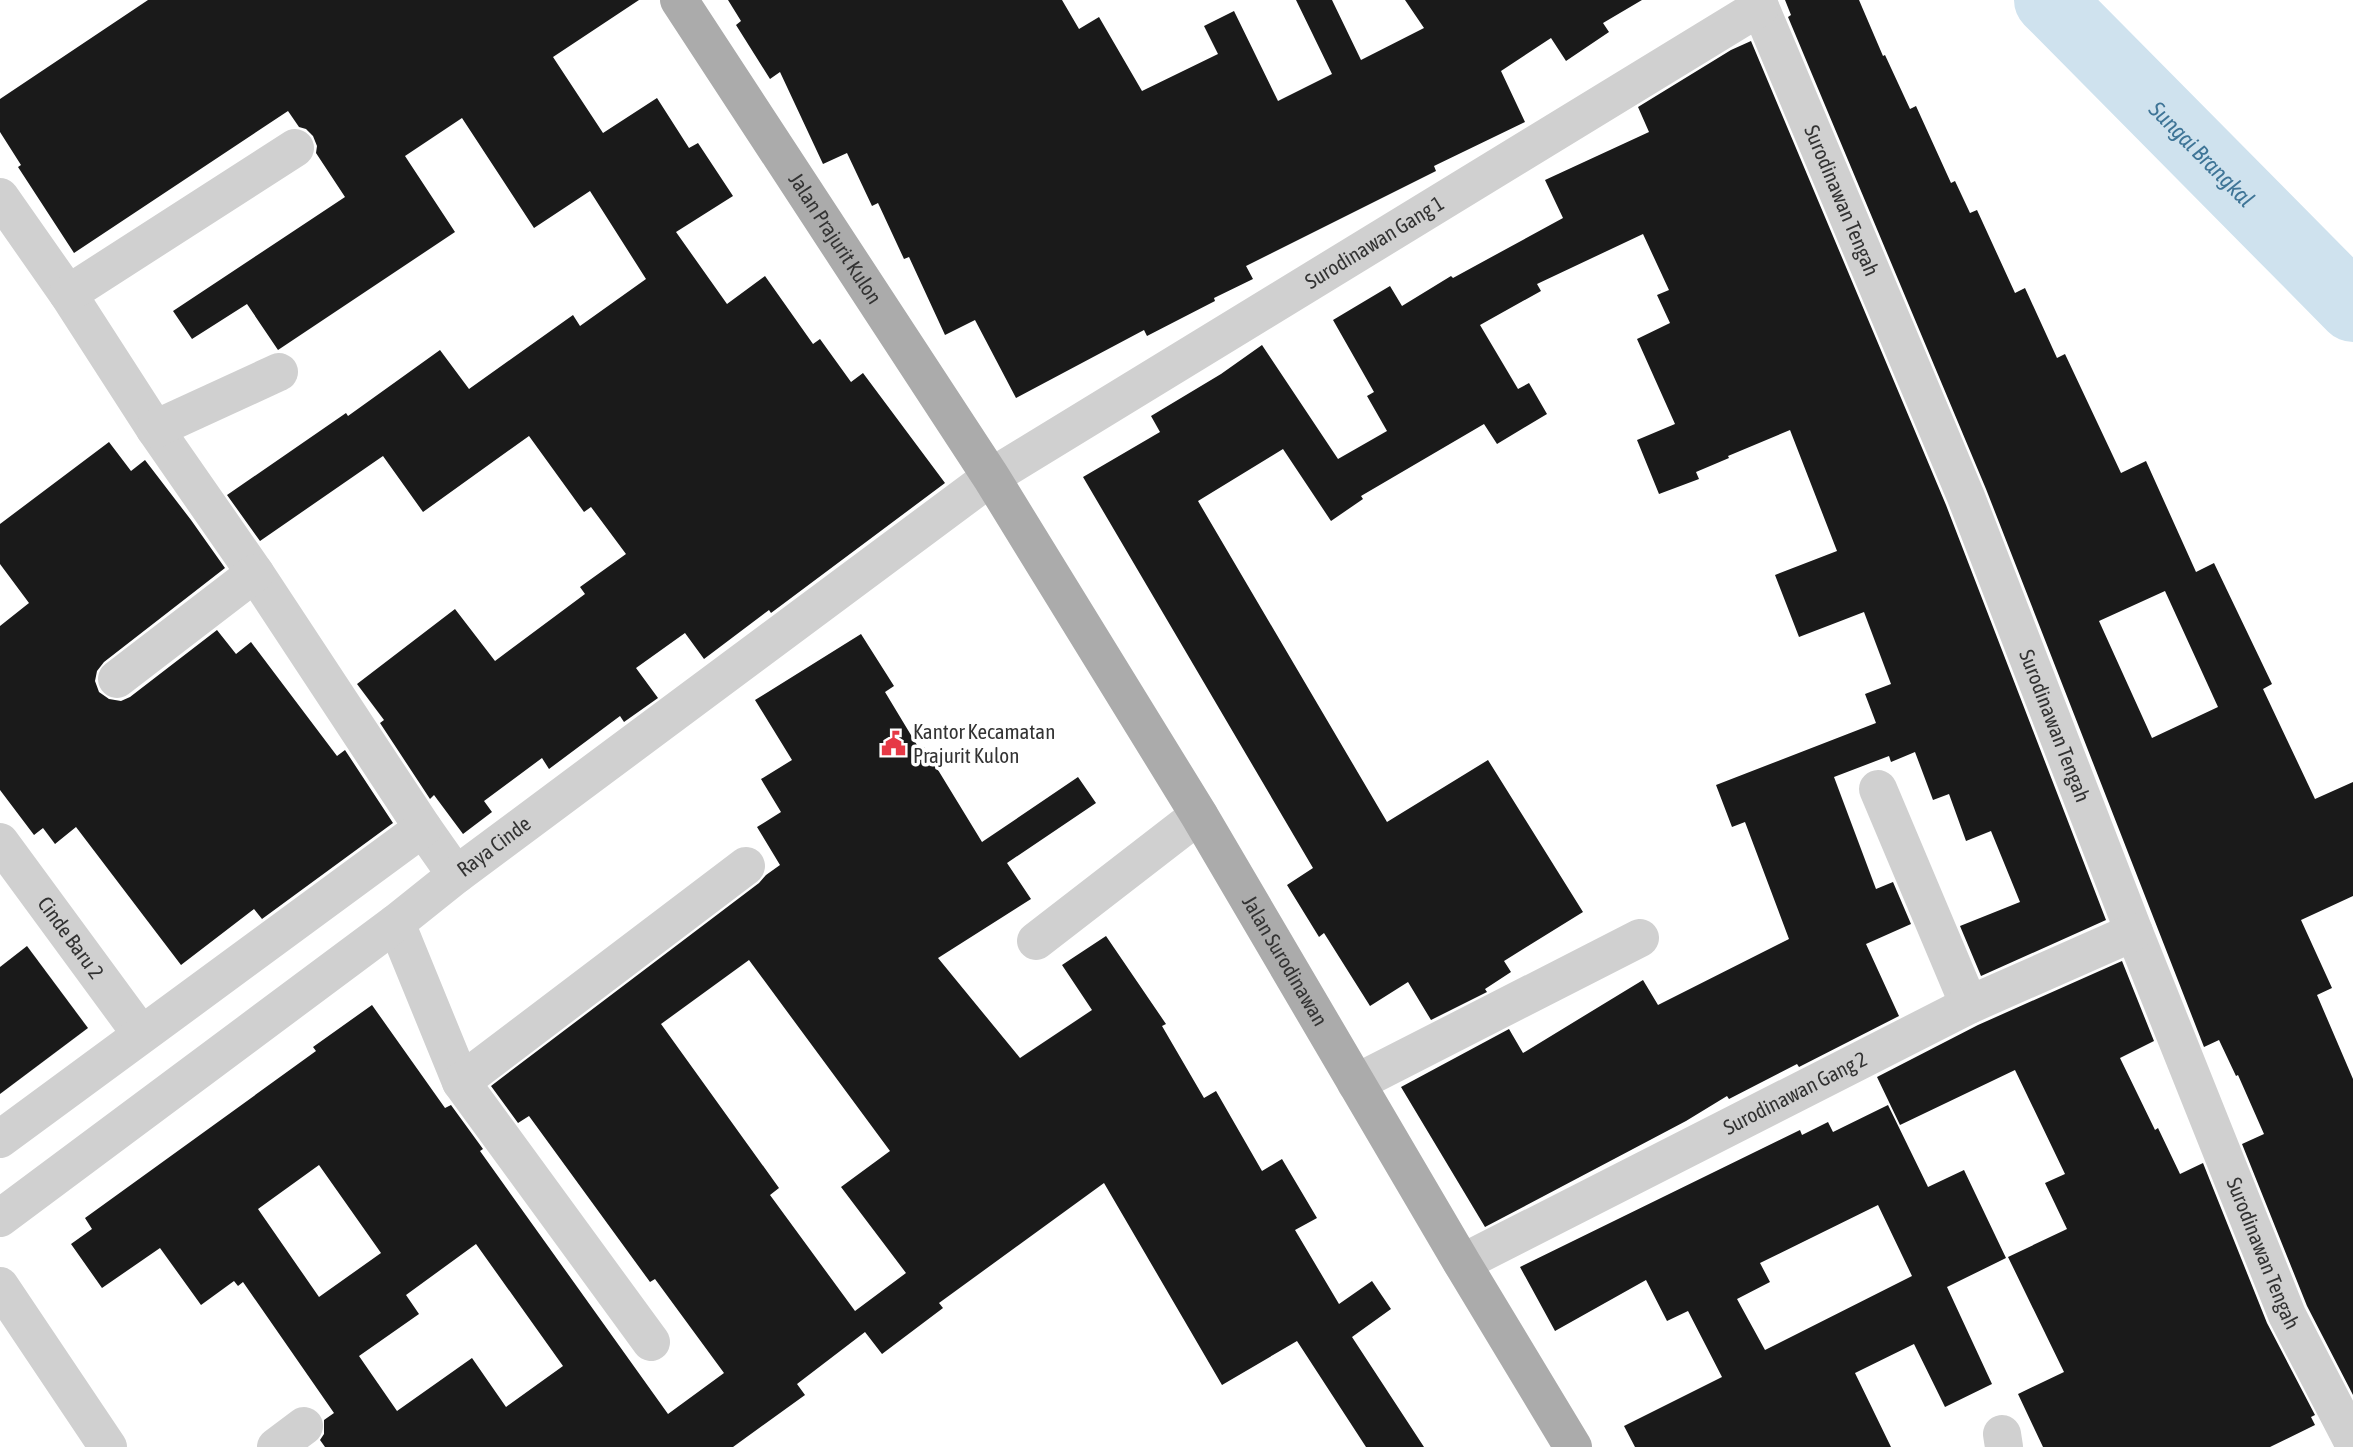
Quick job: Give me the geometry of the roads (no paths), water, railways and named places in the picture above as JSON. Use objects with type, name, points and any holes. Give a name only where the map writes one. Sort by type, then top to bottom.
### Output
[{"type":"main road","name":"Jalan Prajurit Kulon","points":[[678,0],[991,477]]},
{"type":"main road","name":"Jalan Surodinawan","points":[[991,477],[1199,815],[1573,1447]]},
{"type":"street","name":"Surodinawan Gang 1","points":[[991,477],[1760,4]]},
{"type":"street","name":"Surodinawan Tengah","points":[[1760,4],[1966,497],[2134,932],[2287,1315],[2353,1441]]},
{"type":"street","points":[[68,295],[295,148]]},
{"type":"street","points":[[0,197],[456,875]]},
{"type":"street","points":[[155,429],[279,372]]},
{"type":"street","name":"Raya Cinde","points":[[0,1218],[991,477]]},
{"type":"street","points":[[117,679],[255,573]]},
{"type":"street","points":[[1878,789],[1969,1005]]},
{"type":"street","points":[[1036,941],[1199,815]]},
{"type":"street","points":[[0,1139],[423,828]]},
{"type":"street","name":"Cinde Baru 2","points":[[0,842],[141,1034]]},
{"type":"street","points":[[461,1082],[746,866]]},
{"type":"street","points":[[396,923],[461,1082],[651,1342]]},
{"type":"street","name":"Surodinawan Gang 2","points":[[1462,1262],[1969,1005],[2134,932]]},
{"type":"street","points":[[1356,1083],[1640,938]]},
{"type":"street","points":[[0,1286],[108,1447]]},
{"type":"waterway","name":"Sungai Brangkal","points":[[2049,0],[2353,307]]},
{"type":"place","name":"Kantor Kecamatan Prajurit Kulon","points":[[893,744]]}]
